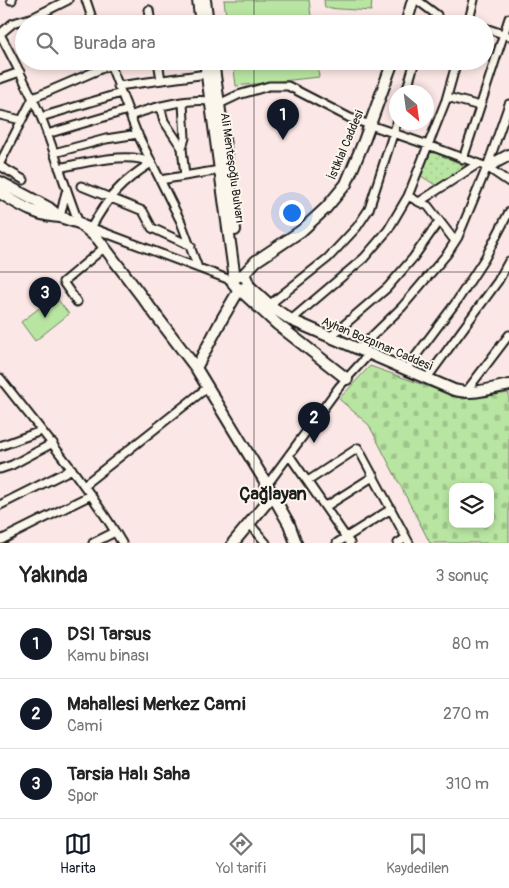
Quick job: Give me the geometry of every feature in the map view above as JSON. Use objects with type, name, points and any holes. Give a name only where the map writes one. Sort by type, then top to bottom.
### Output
[{"type":"street","points":[[38,15],[68,0]]},
{"type":"street","points":[[86,0],[91,15]]},
{"type":"street","points":[[198,0],[200,15]]},
{"type":"street","points":[[205,0],[207,15]]},
{"type":"street","points":[[409,15],[413,0]]},
{"type":"street","points":[[417,0],[436,15]]},
{"type":"street","points":[[471,15],[474,0]]},
{"type":"street","points":[[149,10],[150,15]]},
{"type":"street","points":[[494,68],[506,35],[509,18]]},
{"type":"street","points":[[15,22],[0,34],[15,62]]},
{"type":"street","points":[[494,31],[506,35]]},
{"type":"street","points":[[24,180],[0,164],[33,98],[95,70]]},
{"type":"street","points":[[113,70],[151,163],[181,222],[198,268]]},
{"type":"street","points":[[159,70],[161,80]]},
{"type":"street","name":"Ali Menteşoğlu Bulvarı","points":[[206,70],[232,198],[239,282]]},
{"type":"street","name":"Ali Menteşoğlu Bulvarı","points":[[213,70],[220,170],[239,282]]},
{"type":"street","name":"İstiklal Caddesi","points":[[196,368],[239,282],[256,262],[301,231],[326,208],[346,184],[389,70]]},
{"type":"street","points":[[408,85],[412,70]]},
{"type":"street","points":[[274,321],[291,320],[364,258],[388,230],[408,196],[447,97],[454,70]]},
{"type":"street","points":[[463,159],[493,70]]},
{"type":"street","points":[[0,79],[20,72],[41,117],[66,192],[79,223],[98,239],[196,368],[267,484],[289,524],[296,543]]},
{"type":"street","points":[[41,117],[120,89],[161,80],[207,74]]},
{"type":"street","points":[[47,134],[160,106],[214,102],[269,86],[288,86],[350,118],[487,167],[509,182]]},
{"type":"street","points":[[447,97],[480,106]]},
{"type":"street","points":[[183,103],[185,138],[182,148],[185,176]]},
{"type":"street","points":[[359,349],[402,307],[447,254],[455,241],[487,167],[509,104]]},
{"type":"street","points":[[160,106],[164,121],[182,148]]},
{"type":"street","points":[[0,115],[22,120]]},
{"type":"street","points":[[269,305],[328,258],[356,227],[369,209],[395,130]]},
{"type":"street","points":[[54,153],[106,139],[138,134]]},
{"type":"street","points":[[487,167],[509,155]]},
{"type":"street","points":[[59,168],[94,160],[144,158],[151,163]]},
{"type":"street","points":[[91,228],[118,187],[136,172],[151,163]]},
{"type":"street","points":[[419,202],[476,164]]},
{"type":"street","points":[[160,180],[220,170]]},
{"type":"street","points":[[0,182],[49,208],[60,217]]},
{"type":"street","points":[[81,186],[143,211],[152,228],[191,246]]},
{"type":"street","points":[[60,217],[66,192]]},
{"type":"street","points":[[408,196],[428,206],[455,241]]},
{"type":"street","points":[[2,198],[46,217],[60,217],[79,223],[239,282],[274,321],[347,379]]},
{"type":"street","points":[[406,369],[457,301],[485,258],[509,212]]},
{"type":"street","points":[[330,337],[387,288],[440,221]]},
{"type":"street","points":[[77,302],[63,282],[105,248]]},
{"type":"street","points":[[427,378],[498,281],[509,261]]},
{"type":"street","name":"Ayhan Bozpınar Caddesi","points":[[239,282],[291,320],[465,393]]},
{"type":"street","points":[[465,393],[509,335]]},
{"type":"street","points":[[267,484],[347,379],[370,354]]},
{"type":"street","points":[[0,378],[41,431],[53,443],[91,495],[122,543]]},
{"type":"street","points":[[465,393],[478,392],[507,383]]},
{"type":"street","points":[[84,485],[208,387]]},
{"type":"street","points":[[0,446],[41,431]]},
{"type":"street","points":[[0,468],[12,464],[53,443]]},
{"type":"street","points":[[308,481],[358,448],[408,540],[398,543]]},
{"type":"street","points":[[289,455],[348,540]]},
{"type":"street","points":[[0,505],[72,469]]},
{"type":"street","points":[[325,507],[374,476]]},
{"type":"street","points":[[1,541],[91,495]]},
{"type":"street","points":[[233,543],[273,495]]},
{"type":"street","points":[[337,543],[348,540],[391,509]]},
{"type":"street","points":[[250,523],[266,543]]},
{"type":"street","points":[[93,543],[116,532]]},
{"type":"green space","points":[[224,0],[309,0],[311,15],[226,15]]},
{"type":"green space","points":[[324,0],[372,0],[371,11],[325,8]]},
{"type":"green space","points":[[234,70],[318,70],[319,77],[236,86]]},
{"type":"green space","points":[[431,151],[468,167],[437,186],[421,176]]},
{"type":"green space","points":[[55,296],[69,314],[35,341],[21,322]]},
{"type":"green space","points":[[370,366],[463,399],[509,393],[509,543],[430,543],[369,425],[339,399]]},
{"type":"place","name":"DSI Tarsus","points":[[283,140]]},
{"type":"place","name":"Tarsia Halı Saha","points":[[45,318]]},
{"type":"place","name":"Mahallesi Merkez Cami","points":[[314,443]]},
{"type":"district","name":"Çağlayan","points":[[273,494]]}]
